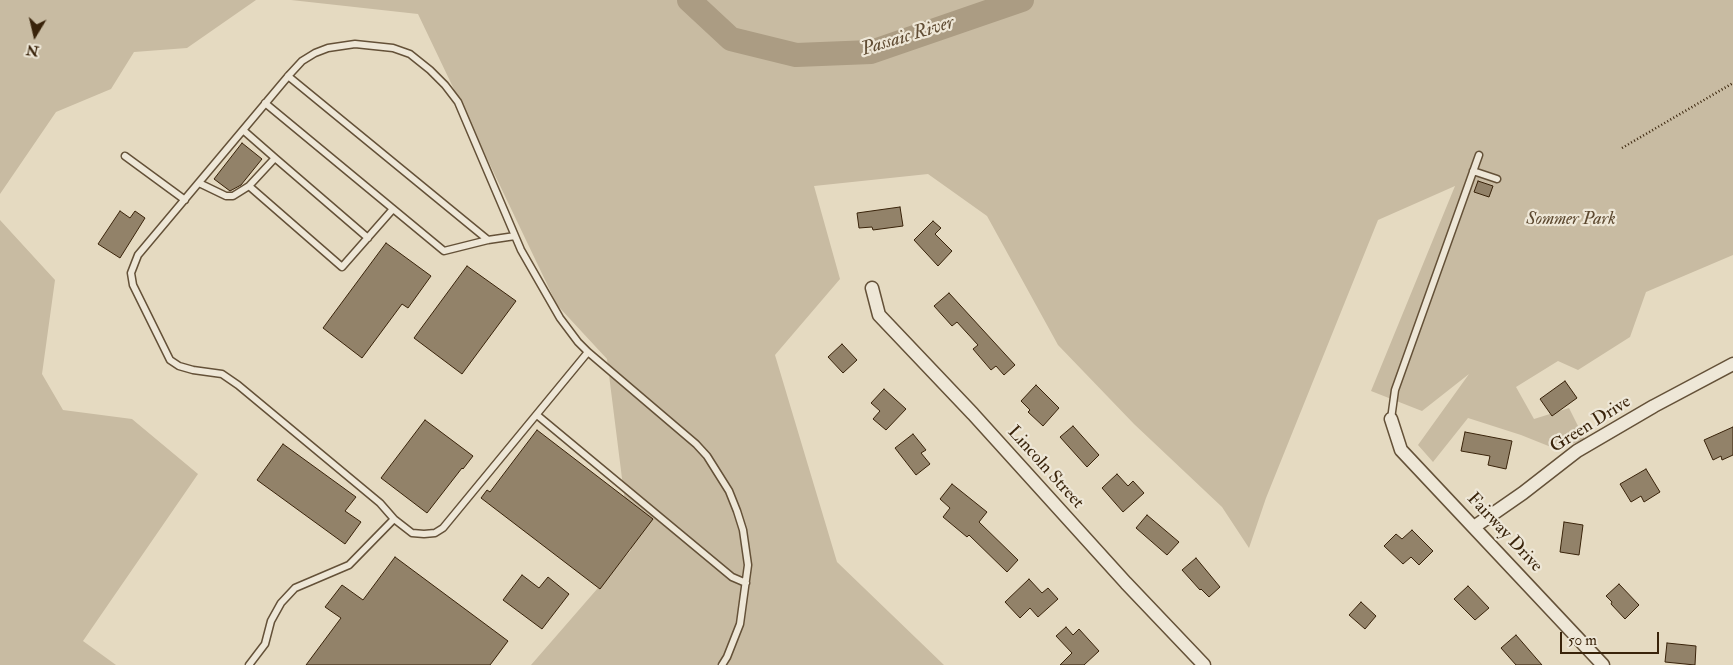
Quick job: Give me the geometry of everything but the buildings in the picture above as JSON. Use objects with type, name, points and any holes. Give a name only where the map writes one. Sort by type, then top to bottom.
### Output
[{"type":"street","name":"Lincoln Street","points":[[872,288],[879,315],[973,414],[1126,583],[1204,665]]},
{"type":"street","name":"Green Drive","points":[[1474,527],[1523,493],[1577,451],[1654,406],[1733,364]]},
{"type":"street","name":"Fairway Drive","points":[[1391,419],[1401,450],[1603,665]]},
{"type":"lane","points":[[588,352],[443,528],[435,533],[412,532],[394,519],[380,502],[238,385],[222,374],[178,366],[170,360],[133,285],[132,273],[138,255],[302,61],[315,53],[355,44],[393,48],[410,54],[446,85],[458,102],[528,265],[560,318],[588,352],[696,444],[707,456],[729,491],[737,511],[748,565],[740,624],[722,665]]},
{"type":"lane","points":[[288,76],[488,240]]},
{"type":"lane","points":[[265,103],[444,251],[488,240],[515,236]]},
{"type":"lane","points":[[243,130],[368,238]]},
{"type":"lane","points":[[1391,419],[1395,390],[1479,155]]},
{"type":"lane","points":[[125,156],[185,200]]},
{"type":"lane","points":[[199,183],[226,196],[233,196],[249,186],[275,158]]},
{"type":"lane","points":[[1474,171],[1497,179]]},
{"type":"lane","points":[[249,186],[342,267],[393,209]]},
{"type":"lane","points":[[537,415],[732,577],[746,583]]},
{"type":"lane","points":[[249,665],[265,644],[271,621],[281,603],[296,588],[350,565],[394,519]]},
{"type":"path","points":[[1622,148],[1733,83]]},
{"type":"green space","points":[[0,0],[256,0],[187,48],[134,52],[111,89],[56,112],[0,194]]},
{"type":"green space","name":"Sommer Park","points":[[291,0],[1733,0],[1733,255],[1646,292],[1630,337],[1578,370],[1558,361],[1516,387],[1534,419],[1569,408],[1585,440],[1556,449],[1521,435],[1468,418],[1433,462],[1418,445],[1469,374],[1422,411],[1371,391],[1455,186],[1378,220],[1266,498],[1249,548],[1222,507],[1134,424],[1058,345],[987,216],[928,174],[814,186],[840,279],[775,355],[837,562],[944,665],[531,665],[631,550],[607,359],[557,305],[418,14]]},
{"type":"green space","points":[[0,220],[55,280],[42,374],[63,410],[132,419],[198,474],[83,641],[116,665],[0,665]]},
{"type":"waterway","name":"Passaic River","points":[[689,0],[731,39],[796,55],[871,52],[1022,0]]}]
